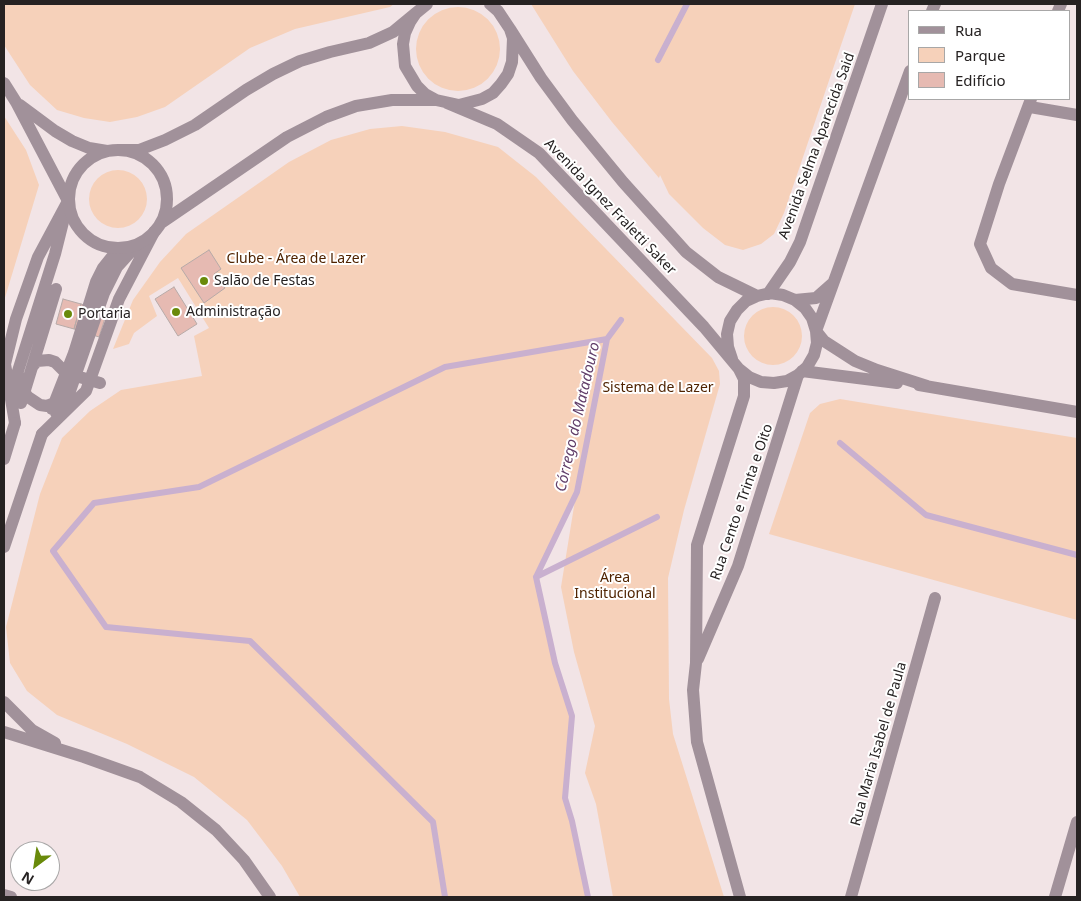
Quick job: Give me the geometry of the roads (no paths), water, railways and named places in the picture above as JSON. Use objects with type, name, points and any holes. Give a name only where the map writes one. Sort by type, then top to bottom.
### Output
[{"type":"street","name":"Avenida Ignez Fraletti Saker","points":[[14,422],[5,364],[16,319],[38,257],[68,201],[71,183],[75,173],[82,165],[90,158],[113,150],[139,150],[165,140],[195,125],[273,74],[300,61],[369,43],[393,32],[427,4]]},
{"type":"street","name":"Avenida Ignez Fraletti Saker","points":[[490,4],[498,11],[541,78],[572,120],[623,182],[686,252],[718,277],[763,295]]},
{"type":"street","name":"Avenida Selma Aparecida Said","points":[[763,295],[790,262],[800,242],[882,4]]},
{"type":"street","name":"Avenida Ignez Fraletti Saker","points":[[416,13],[405,33],[403,44],[406,66],[410,77],[417,86],[441,101],[497,124],[539,153],[736,364]]},
{"type":"street","name":"Avenida Ignez Fraletti Saker","points":[[4,547],[54,403],[71,375],[116,267],[126,254],[157,228],[287,137],[326,117],[356,106],[392,100],[441,101],[459,105],[482,99],[502,84],[508,74],[512,62],[513,44],[510,29]]},
{"type":"street","points":[[816,330],[908,77]]},
{"type":"street","points":[[4,82],[68,201]]},
{"type":"street","points":[[16,102],[55,131],[72,141],[89,148],[113,150]]},
{"type":"street","points":[[1077,115],[1031,103],[999,184],[980,244],[991,268],[1012,284],[1077,295]]},
{"type":"street","name":"Avenida Ignez Fraletti Saker","points":[[42,434],[88,386],[119,299],[165,212],[166,188],[162,177],[146,159],[137,154],[113,150]]},
{"type":"street","name":"Avenida Ignez Fraletti Saker","points":[[68,201],[73,220],[78,229],[86,236],[105,247],[119,248],[137,245]]},
{"type":"street","name":"Avenida Ignez Fraletti Saker","points":[[42,434],[70,391],[71,375],[96,282],[103,268],[119,248]]},
{"type":"street","points":[[795,300],[816,298],[835,282]]},
{"type":"street","name":"Avenida Ignez Fraletti Saker","points":[[4,459],[56,289]]},
{"type":"street","points":[[736,364],[755,379],[774,383],[786,381],[800,373],[807,367],[814,356],[817,343],[816,330],[812,318],[805,308],[783,294],[763,295],[746,301],[730,321],[727,334],[728,347],[736,364],[744,379],[744,396],[697,545],[696,663],[693,690],[697,742],[740,897]]},
{"type":"street","points":[[816,330],[824,341],[855,361],[927,386]]},
{"type":"street","points":[[32,367],[38,361],[49,360],[55,362],[88,386]]},
{"type":"street","points":[[800,373],[927,386],[1077,412]]},
{"type":"street","name":"Rua Cento e Trinta e Oito","points":[[696,663],[738,566],[800,373]]},
{"type":"street","points":[[24,392],[40,405],[46,406],[54,403]]},
{"type":"street","name":"Rua Maria Isabel de Paula","points":[[851,897],[935,598]]},
{"type":"street","points":[[4,702],[32,730],[84,757]]},
{"type":"street","points":[[4,732],[140,777],[181,802],[216,830],[244,860],[270,897]]},
{"type":"street","points":[[1055,897],[1077,822]]},
{"type":"street","points":[[4,894],[11,897]]},
{"type":"waterway","name":"Córrego do Matadouro","points":[[658,60],[687,4]]},
{"type":"waterway","name":"Córrego do Matadouro","points":[[588,897],[572,821],[565,798],[572,716],[555,663],[536,577],[577,492],[607,339],[621,320]]},
{"type":"waterway","points":[[445,897],[433,822],[250,641],[106,627],[53,551],[94,503],[199,487],[445,367],[607,339]]},
{"type":"waterway","points":[[840,443],[926,515],[1077,555]]},
{"type":"waterway","points":[[536,577],[657,517]]},
{"type":"place","name":"Salão de Festas","points":[[204,281]]},
{"type":"place","name":"Administração","points":[[176,312]]},
{"type":"place","name":"Portaria","points":[[68,314]]},
{"type":"park label","name":"Clube - Área de Lazer","points":[[296,259]]},
{"type":"park label","name":"Sistema de Lazer","points":[[658,388]]},
{"type":"park label","name":"Área Institucional","points":[[615,586]]}]
